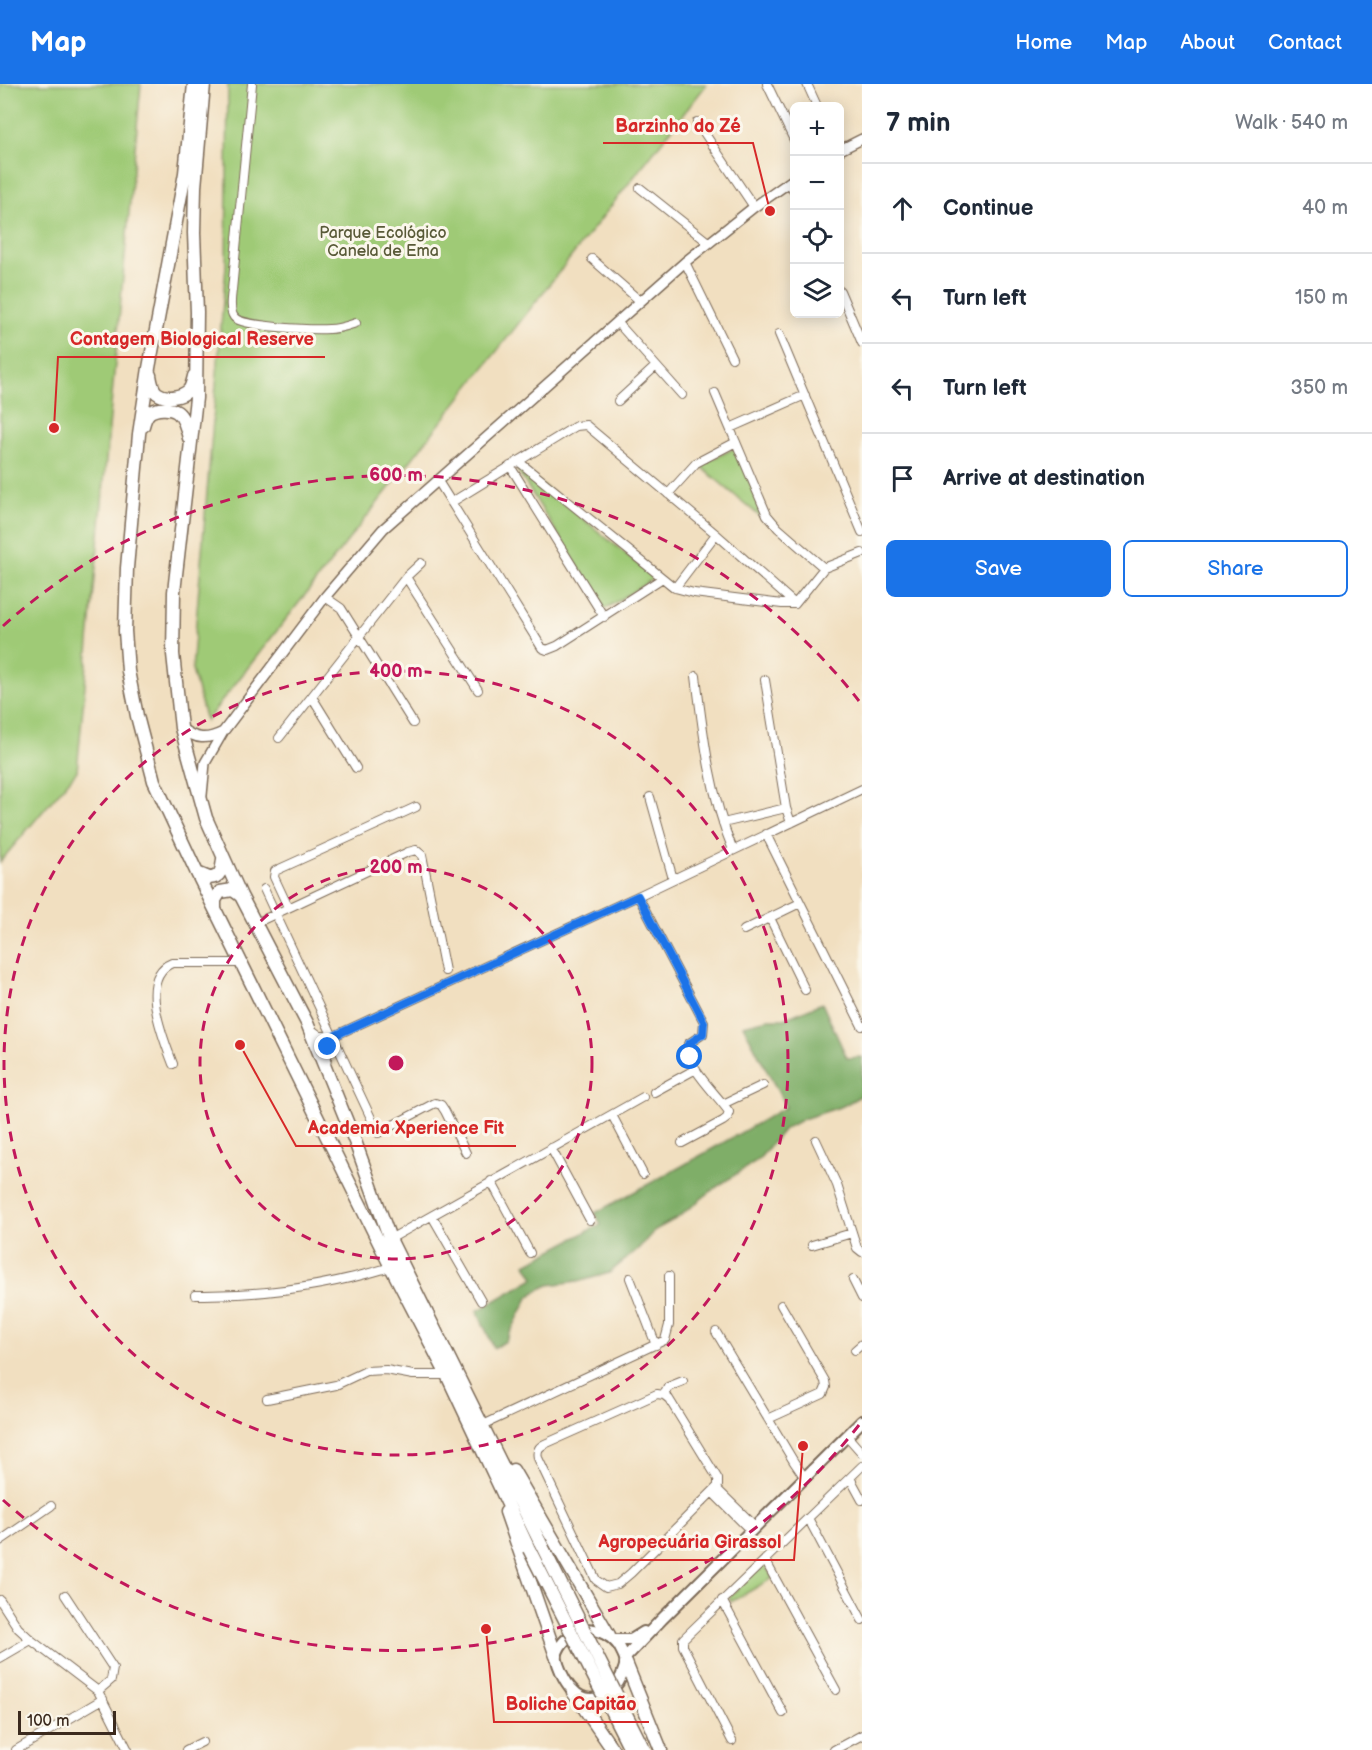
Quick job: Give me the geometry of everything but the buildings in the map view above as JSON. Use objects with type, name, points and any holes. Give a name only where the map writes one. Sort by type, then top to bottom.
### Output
[{"type":"main road","points":[[194,84],[185,173],[139,434],[126,588],[125,631],[128,671],[154,781],[241,963],[498,1479],[644,1750]]},
{"type":"main road","points":[[204,84],[195,187],[196,398],[174,592],[173,654],[181,728],[202,806],[223,858],[307,1023],[390,1239],[484,1428],[535,1545],[631,1750]]},
{"type":"main road","points":[[149,368],[151,384],[157,393],[169,398],[182,395],[190,388],[196,368]]},
{"type":"main road","points":[[139,434],[148,414],[156,410],[169,409],[177,412],[186,424],[190,445]]},
{"type":"main road","points":[[197,873],[209,878],[217,876],[222,871],[223,858]]},
{"type":"main road","points":[[215,909],[215,900],[220,892],[233,890],[241,896]]},
{"type":"main road","points":[[484,1428],[497,1441],[625,1660],[660,1750]]},
{"type":"main road","points":[[573,1692],[587,1698],[602,1696],[619,1682],[625,1660],[662,1619],[847,1436],[860,1428]]},
{"type":"main road","points":[[498,1479],[511,1529],[563,1678],[613,1750]]},
{"type":"main road","points":[[556,1656],[562,1641],[587,1629],[611,1637],[634,1639],[662,1619]]},
{"type":"street","points":[[252,84],[232,290],[233,316],[238,322],[247,324],[292,328],[329,329],[356,323]]},
{"type":"street","points":[[767,84],[790,130]]},
{"type":"street","points":[[807,84],[815,102]]},
{"type":"street","points":[[697,122],[754,207]]},
{"type":"street","points":[[844,148],[862,139]]},
{"type":"street","points":[[202,806],[205,762],[223,732],[325,597],[383,529],[685,262],[754,207],[790,186]]},
{"type":"street","points":[[640,188],[710,243]]},
{"type":"street","points":[[592,259],[640,301]]},
{"type":"street","points":[[685,262],[732,358]]},
{"type":"street","points":[[844,300],[862,343]]},
{"type":"street","points":[[617,322],[682,395]]},
{"type":"street","points":[[779,334],[859,514],[862,532]]},
{"type":"street","points":[[618,401],[656,366]]},
{"type":"street","points":[[715,393],[767,515],[778,528],[824,568]]},
{"type":"street","points":[[730,428],[805,395]]},
{"type":"street","points":[[452,502],[576,426],[586,425],[795,604]]},
{"type":"street","points":[[668,494],[696,463],[736,442]]},
{"type":"street","points":[[518,461],[661,579],[675,588],[694,593],[795,604]]},
{"type":"street","points":[[510,466],[604,616]]},
{"type":"street","points":[[438,481],[542,648],[546,650],[557,646],[661,579]]},
{"type":"street","points":[[675,588],[716,534]]},
{"type":"street","points":[[795,604],[824,568],[862,554]]},
{"type":"street","points":[[279,738],[406,577],[420,563]]},
{"type":"street","points":[[406,577],[478,690]]},
{"type":"street","points":[[325,597],[341,608],[413,723]]},
{"type":"street","points":[[696,676],[708,758],[723,823],[733,850]]},
{"type":"street","points":[[765,680],[786,808],[791,823]]},
{"type":"street","points":[[312,697],[356,768]]},
{"type":"street","points":[[181,728],[192,736],[200,738],[212,737],[223,732]]},
{"type":"street","points":[[307,1023],[320,1036],[334,1036],[638,896],[862,789]]},
{"type":"street","points":[[650,797],[673,879]]},
{"type":"street","points":[[288,908],[274,877],[274,871],[416,807]]},
{"type":"street","points":[[723,823],[786,808]]},
{"type":"street","points":[[766,834],[862,1026]]},
{"type":"street","points":[[256,922],[416,850],[422,855],[445,971]]},
{"type":"street","points":[[264,889],[378,1133],[435,1103],[441,1105],[445,1111],[466,1153]]},
{"type":"street","points":[[638,896],[704,1022],[703,1034],[691,1041],[687,1048],[696,1069],[729,1112],[727,1118],[682,1143]]},
{"type":"street","points":[[744,930],[800,903]]},
{"type":"street","points":[[770,918],[805,990]]},
{"type":"street","points":[[173,1064],[159,1028],[156,1013],[155,992],[160,972],[165,965],[172,963],[241,963]]},
{"type":"street","points":[[326,1068],[328,1047],[334,1036]]},
{"type":"street","points":[[654,1092],[696,1069]]},
{"type":"street","points":[[723,1104],[763,1085]]},
{"type":"street","points":[[390,1239],[644,1098]]},
{"type":"street","points":[[612,1115],[644,1174]]},
{"type":"street","points":[[816,1140],[837,1185],[857,1248],[862,1252]]},
{"type":"street","points":[[551,1148],[590,1220]]},
{"type":"street","points":[[491,1181],[530,1253]]},
{"type":"street","points":[[432,1216],[481,1301]]},
{"type":"street","points":[[812,1245],[852,1233]]},
{"type":"street","points":[[195,1295],[304,1287],[358,1277],[391,1267]]},
{"type":"street","points":[[484,1428],[665,1340],[669,1331],[669,1276]]},
{"type":"street","points":[[630,1278],[656,1345]]},
{"type":"street","points":[[853,1280],[862,1298]]},
{"type":"street","points":[[768,1419],[823,1394],[826,1387],[825,1381],[781,1305]]},
{"type":"street","points":[[716,1332],[805,1478]]},
{"type":"street","points":[[855,1350],[862,1344]]},
{"type":"street","points":[[267,1399],[336,1385],[366,1371],[386,1370],[447,1375]]},
{"type":"street","points":[[664,1395],[668,1387],[683,1381]]},
{"type":"street","points":[[657,1395],[664,1395],[718,1479],[715,1491],[631,1573],[618,1584],[606,1587],[596,1580],[538,1458],[537,1451],[539,1447],[547,1443],[657,1395]]},
{"type":"street","points":[[847,1436],[862,1453]]},
{"type":"street","points":[[732,1741],[683,1642],[685,1635],[862,1466]]},
{"type":"street","points":[[850,1478],[862,1500]]},
{"type":"street","points":[[715,1491],[753,1528]]},
{"type":"street","points":[[0,1541],[51,1506]]},
{"type":"street","points":[[808,1518],[862,1620]]},
{"type":"street","points":[[765,1560],[836,1690]]},
{"type":"street","points":[[65,1595],[113,1668],[111,1680],[98,1691]]},
{"type":"street","points":[[0,1600],[18,1628],[98,1691],[128,1750]]},
{"type":"street","points":[[722,1600],[783,1713]]},
{"type":"street","points":[[0,1658],[31,1640]]},
{"type":"street","points":[[16,1750],[103,1699]]},
{"type":"street","points":[[834,1750],[862,1735]]},
{"type":"street","points":[[186,1750],[202,1742]]},
{"type":"green space","points":[[0,84],[141,84],[77,771],[0,862]]},
{"type":"green space","name":"Parque Ecológico Canela de Ema","points":[[228,84],[707,84],[206,721],[192,670],[226,266]]},
{"type":"green space","points":[[736,449],[765,517],[763,519],[699,465]]},
{"type":"green space","points":[[519,466],[655,578],[605,609],[516,468]]},
{"type":"green space","points":[[822,1003],[847,1058],[862,1057],[862,1095],[843,1106],[803,1119],[784,1129],[759,1159],[715,1188],[677,1218],[655,1230],[638,1249],[609,1273],[585,1280],[549,1285],[538,1290],[528,1298],[506,1341],[494,1348],[477,1311],[534,1278],[526,1264],[601,1224],[595,1213],[786,1107],[743,1025],[768,1019],[784,1019]]},
{"type":"green space","points":[[764,1564],[773,1578],[731,1602],[729,1597]]},
{"type":"place","name":"Barzinho do Zé","points":[[770,211]]},
{"type":"place","name":"Contagem Biological Reserve","points":[[54,428]]},
{"type":"place","name":"Academia Xperience Fit","points":[[240,1045]]},
{"type":"place","name":"Agropecuária Girassol","points":[[803,1446]]},
{"type":"place","name":"Boliche Capitão","points":[[486,1629]]},
{"type":"route","points":[[328,1047],[334,1036],[638,896],[704,1022],[703,1034],[688,1044],[690,1057]]}]
